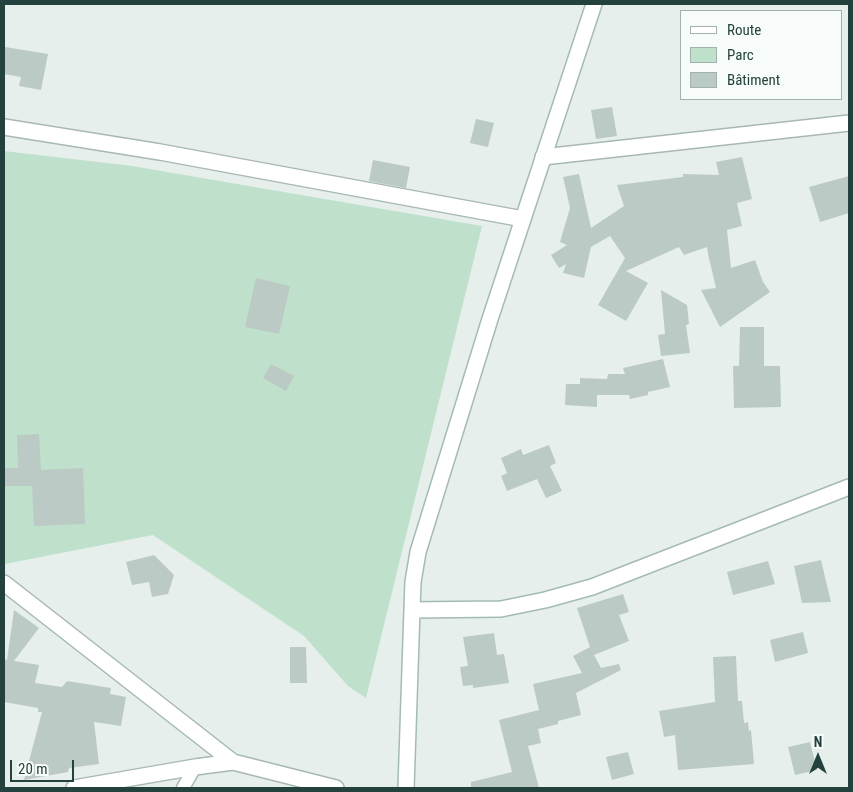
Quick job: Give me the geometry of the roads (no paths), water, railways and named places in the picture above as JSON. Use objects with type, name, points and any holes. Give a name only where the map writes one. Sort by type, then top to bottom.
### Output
[{"type":"street","points":[[406,788],[413,582],[418,552],[490,319],[594,4]]},
{"type":"street","points":[[543,157],[849,123]]},
{"type":"street","points":[[4,127],[160,152],[523,219]]},
{"type":"street","points":[[412,610],[501,609],[592,587],[849,487]]},
{"type":"street","points":[[4,583],[233,762]]},
{"type":"street","points":[[74,788],[195,766],[233,762],[336,788]]},
{"type":"lane","points":[[183,788],[195,766]]}]
